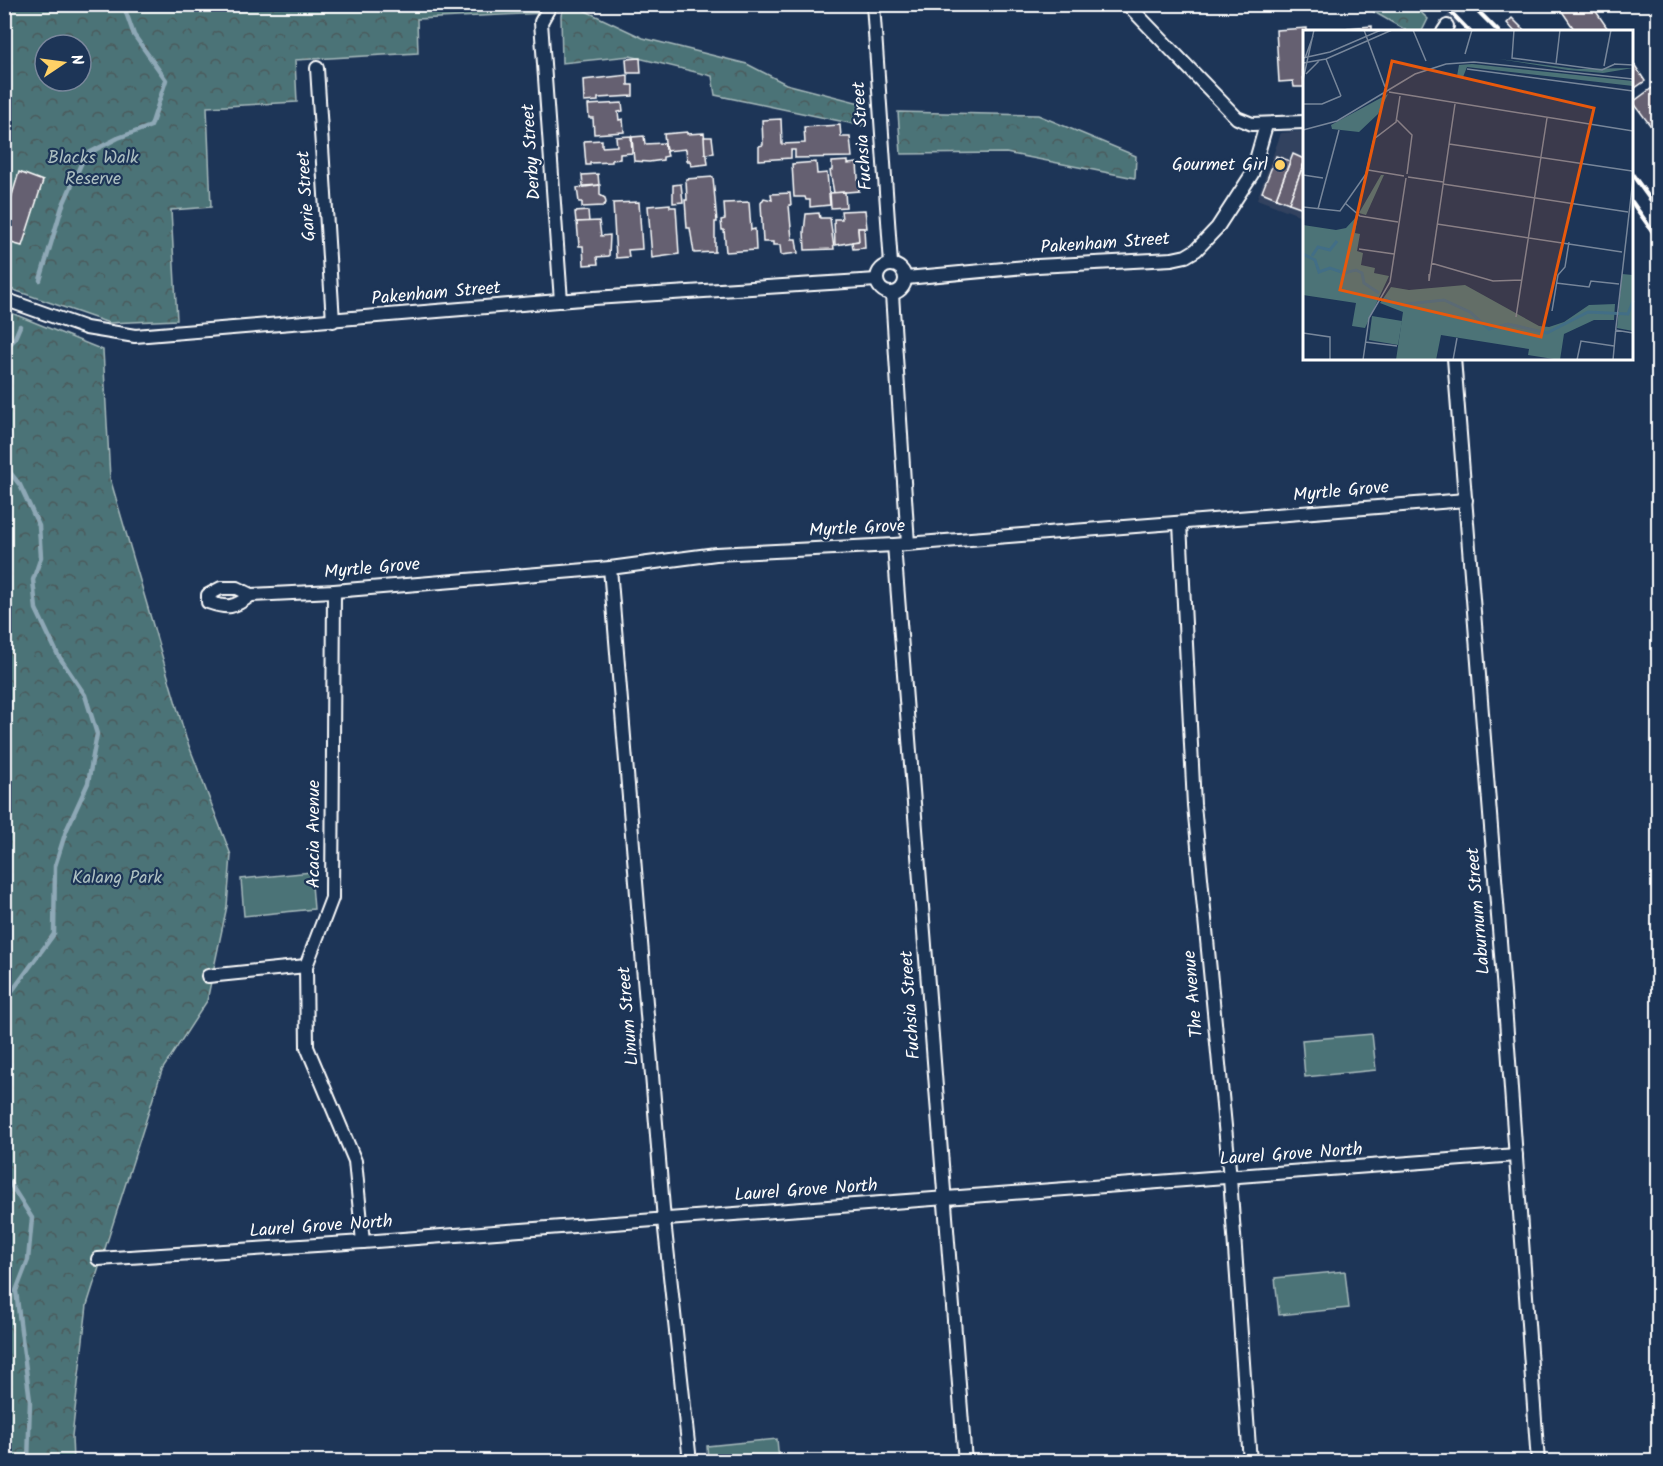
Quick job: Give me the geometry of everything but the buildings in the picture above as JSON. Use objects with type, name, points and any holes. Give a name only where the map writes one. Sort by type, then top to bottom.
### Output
[{"type":"street","name":"Derby Street","points":[[551,4],[541,22],[561,301]]},
{"type":"street","name":"Fuchsia Street","points":[[873,4],[891,264]]},
{"type":"street","points":[[1125,4],[1237,118],[1252,124],[1266,125],[1303,122]]},
{"type":"street","name":"Garie Street","points":[[317,68],[333,321]]},
{"type":"street","name":"Pakenham Street","points":[[906,278],[1037,266],[1172,259],[1186,256],[1207,241],[1243,189],[1252,174],[1266,125]]},
{"type":"street","points":[[891,264],[903,270],[906,278],[902,289],[892,294],[880,288],[877,280],[882,267],[891,264]]},
{"type":"street","name":"Pakenham Street","points":[[4,299],[86,328],[135,336],[561,301],[877,280]]},
{"type":"street","points":[[892,294],[909,544]]},
{"type":"street","name":"Laburnum Street","points":[[1454,360],[1538,1461]]},
{"type":"street","name":"Myrtle Grove","points":[[251,596],[610,568],[716,554],[909,544],[1466,500]]},
{"type":"street","name":"The Avenue","points":[[1180,524],[1194,806],[1230,1178],[1250,1461]]},
{"type":"street","name":"Fuchsia Street","points":[[894,545],[965,1461]]},
{"type":"street","name":"Linum Street","points":[[610,568],[664,1220],[690,1461]]},
{"type":"street","name":"Acacia Avenue","points":[[334,591],[332,898],[306,966],[307,1047],[355,1161],[363,1242]]},
{"type":"street","points":[[208,976],[306,966]]},
{"type":"street","name":"Laurel Grove North","points":[[98,1259],[664,1220],[1516,1155]]},
{"type":"shaded area","points":[[1303,131],[1303,217],[1257,199],[1281,133]]},
{"type":"green space","name":"Blacks Walk Reserve","points":[[544,4],[548,7],[545,13],[417,19],[418,53],[295,60],[297,102],[207,107],[211,207],[171,210],[177,320],[109,323],[5,287],[5,5]]},
{"type":"green space","points":[[566,5],[573,5],[643,38],[747,64],[786,84],[864,104],[864,126],[715,95],[712,76],[630,56],[562,63],[561,15]]},
{"type":"green space","points":[[1353,5],[1413,5],[1428,19],[1422,30],[1405,30],[1369,9]]},
{"type":"green space","points":[[898,112],[1038,115],[1136,156],[1135,178],[1006,153],[901,154]]},
{"type":"green space","name":"Kalang Park","points":[[4,310],[103,350],[110,478],[186,738],[231,855],[227,906],[207,1001],[162,1070],[87,1305],[72,1436],[73,1461],[5,1461]]},
{"type":"green space","points":[[311,872],[314,909],[244,916],[241,879]]},
{"type":"green space","points":[[1372,1034],[1376,1070],[1305,1077],[1302,1040]]},
{"type":"green space","points":[[1345,1271],[1349,1308],[1279,1315],[1275,1278]]},
{"type":"green space","points":[[777,1439],[779,1461],[708,1461],[707,1446]]},
{"type":"waterway","points":[[40,280],[62,207],[85,155],[118,138],[151,126],[166,80],[134,35],[123,4]]},
{"type":"waterway","points":[[4,349],[14,340],[20,326]]},
{"type":"waterway","points":[[4,465],[20,485],[39,526],[41,557],[33,580],[36,609],[58,655],[85,695],[97,734],[88,783],[66,831],[55,866],[54,934],[4,1002]]},
{"type":"waterway","points":[[4,1174],[32,1218],[28,1260],[16,1291],[30,1401],[28,1462]]},
{"type":"tunnel","points":[[1447,26],[1464,4]]},
{"type":"railway","points":[[1443,4],[1468,30]]},
{"type":"railway","points":[[1471,4],[1497,30]]},
{"type":"railway","points":[[1633,175],[1658,210]]},
{"type":"railway","points":[[1633,203],[1658,239]]},
{"type":"place","name":"Gourmet Girl","points":[[1280,165]]}]
